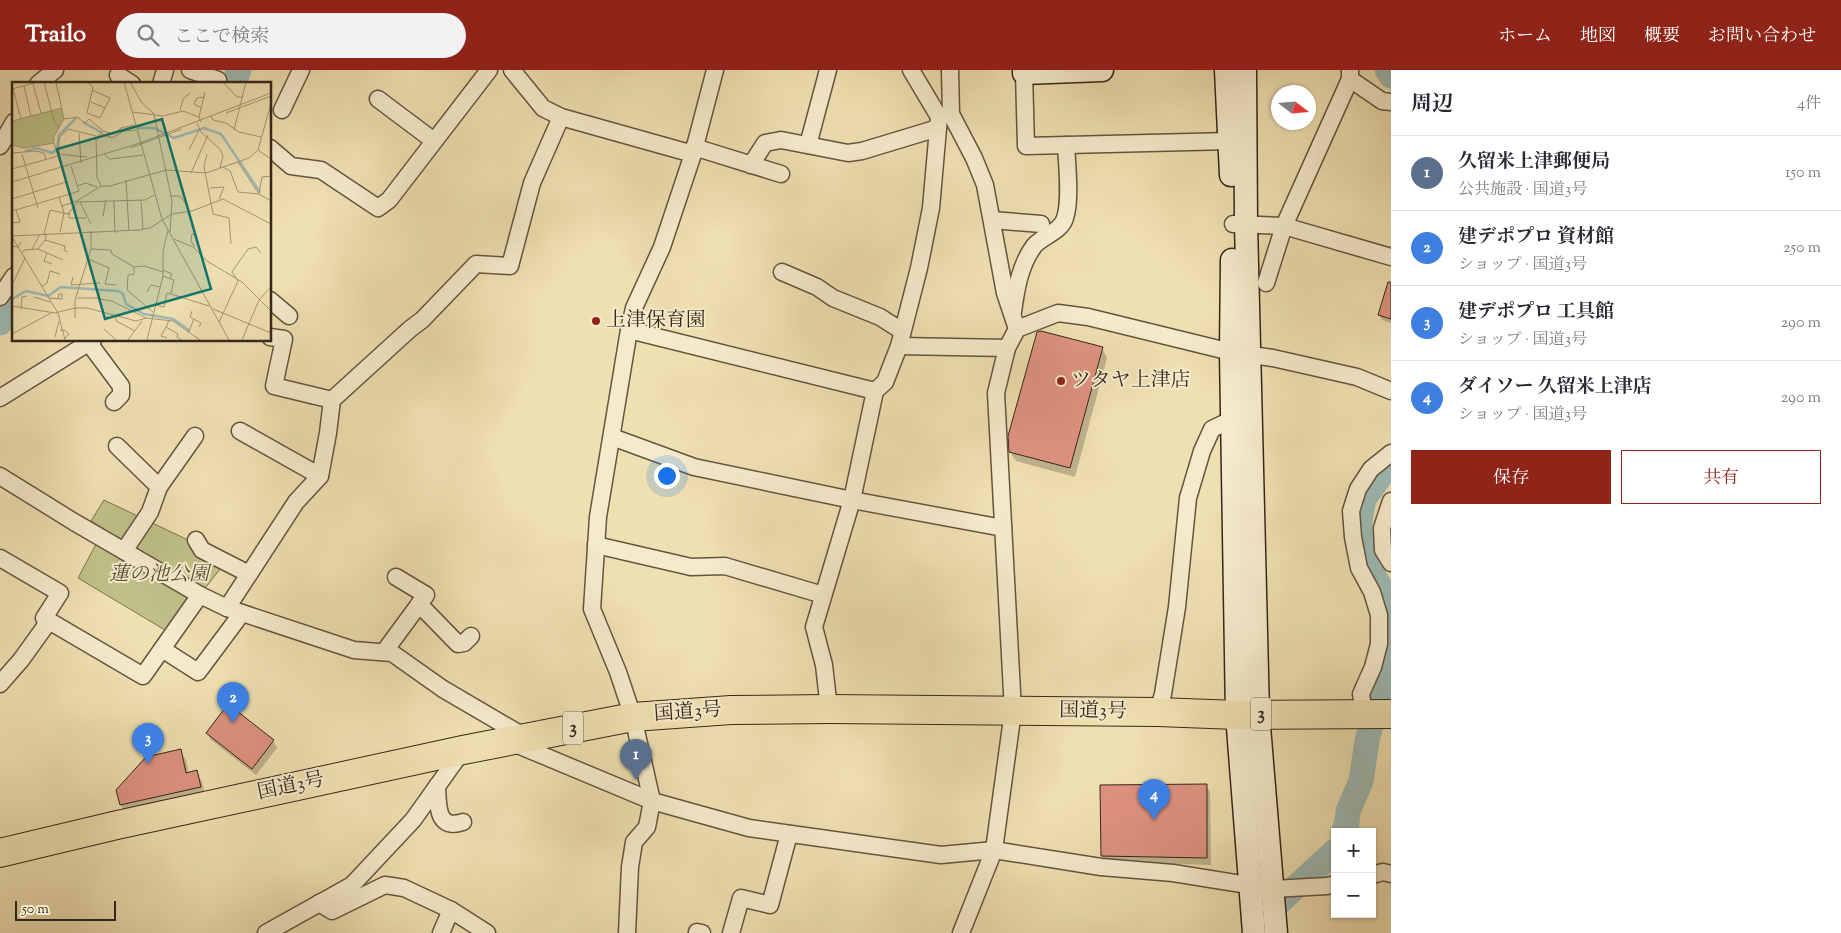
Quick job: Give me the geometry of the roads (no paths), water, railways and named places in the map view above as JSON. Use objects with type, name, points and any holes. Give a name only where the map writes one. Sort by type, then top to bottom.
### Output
[{"type":"highway","name":"国道3号","points":[[0,853],[126,823],[463,750],[633,716],[731,710],[829,709],[1391,714]]},
{"type":"street","points":[[40,82],[55,70]]},
{"type":"street","points":[[190,70],[218,80]]},
{"type":"street","points":[[282,110],[301,70]]},
{"type":"street","points":[[271,149],[291,166],[321,170],[378,208],[389,200],[489,70]]},
{"type":"street","points":[[512,70],[543,108],[561,117],[781,174]]},
{"type":"street","points":[[627,933],[630,867],[634,842],[647,827],[652,801],[633,716],[618,672],[592,609],[598,517],[634,308],[662,247],[693,151],[715,70]]},
{"type":"street","points":[[808,145],[828,70]]},
{"type":"street","points":[[911,70],[943,120],[974,158],[985,185],[1005,293],[1015,322]]},
{"type":"street","points":[[829,709],[824,666],[814,627],[852,500],[875,391],[885,382],[901,338],[919,268],[931,208],[950,70]]},
{"type":"street","points":[[1102,70],[1024,71],[1026,146],[1230,141]]},
{"type":"street","points":[[1226,70],[1230,141],[1239,224]]},
{"type":"street","points":[[1245,70],[1239,224],[1240,353],[1248,714],[1249,884],[1254,933]]},
{"type":"street","points":[[1266,283],[1284,226],[1350,74],[1382,100],[1391,102]]},
{"type":"street","points":[[118,75],[129,82]]},
{"type":"street","points":[[378,99],[434,141]]},
{"type":"street","points":[[227,608],[296,502],[320,476],[332,400],[422,320],[476,264],[510,266],[532,183],[561,117]]},
{"type":"street","points":[[752,165],[765,143],[781,140],[848,153],[862,151],[943,120]]},
{"type":"street","points":[[0,146],[12,125]]},
{"type":"street","points":[[960,933],[994,850],[1013,711],[996,393],[1015,322],[1018,282],[1027,259],[1035,246],[1055,231],[1065,220],[1068,204],[1066,145]]},
{"type":"street","points":[[992,220],[1041,224]]},
{"type":"street","points":[[1239,224],[1284,226],[1391,257]]},
{"type":"street","points":[[782,272],[817,287],[833,298],[880,317],[901,338],[1007,348]]},
{"type":"street","points":[[0,297],[12,279]]},
{"type":"street","points":[[271,301],[289,316]]},
{"type":"street","points":[[1015,322],[1058,313],[1088,317],[1240,353],[1272,358],[1358,378],[1391,391]]},
{"type":"street","points":[[629,330],[875,391]]},
{"type":"street","points":[[271,337],[284,339],[274,386],[332,400]]},
{"type":"street","points":[[0,398],[91,342],[121,386],[120,395],[114,402]]},
{"type":"street","points":[[1158,712],[1163,694],[1177,606],[1188,498],[1202,451],[1212,429],[1242,419]]},
{"type":"street","points":[[240,431],[320,476]]},
{"type":"street","points":[[124,551],[150,512],[159,487],[195,436]]},
{"type":"street","points":[[612,437],[694,467],[852,500],[1003,528]]},
{"type":"street","points":[[117,446],[159,487]]},
{"type":"street","points":[[1364,714],[1360,694],[1373,667],[1379,644],[1379,615],[1372,592],[1359,568],[1353,537],[1351,511],[1358,489],[1371,468],[1391,453]]},
{"type":"street","points":[[0,476],[74,522],[200,595],[227,608],[354,650],[392,653],[516,739],[652,801],[749,828],[941,855],[994,850],[1101,868],[1173,873],[1273,889],[1331,885]]},
{"type":"street","points":[[1391,501],[1382,528],[1383,550],[1391,563]]},
{"type":"street","points":[[196,540],[202,550],[249,574]]},
{"type":"street","points":[[596,545],[691,567],[725,566],[823,595]]},
{"type":"street","points":[[0,558],[60,593],[44,618],[143,676],[200,595]]},
{"type":"street","points":[[384,652],[426,595],[396,577]]},
{"type":"street","points":[[419,604],[458,644],[464,643],[471,636]]},
{"type":"street","points":[[162,649],[198,672],[242,613]]},
{"type":"street","points":[[0,684],[21,660],[49,621]]},
{"type":"street","points":[[1248,714],[1273,889],[1276,933]]},
{"type":"street","points":[[266,933],[352,886],[413,820],[463,750]]},
{"type":"street","points":[[437,786],[439,812],[446,822],[453,825],[463,822]]},
{"type":"street","points":[[731,933],[741,898],[770,905],[790,834]]},
{"type":"street","points":[[1376,874],[1383,872],[1391,874]]},
{"type":"street","points":[[319,903],[332,911],[385,885],[404,888],[451,910],[487,933]]},
{"type":"street","points":[[441,933],[451,910]]},
{"type":"waterway","points":[[235,82],[239,70]]},
{"type":"waterway","points":[[1387,70],[1391,76]]},
{"type":"waterway","points":[[0,323],[12,310]]},
{"type":"waterway","points":[[1345,828],[1348,811],[1361,781],[1367,741],[1389,647],[1390,621],[1384,593],[1368,567],[1361,541],[1360,521],[1364,499],[1384,471],[1391,466]]},
{"type":"waterway","points":[[1260,920],[1331,855]]},
{"type":"place","name":"上津保育園","points":[[596,321]]},
{"type":"place","name":"ツタヤ上津店","points":[[1061,381]]},
{"type":"place","name":"建デポプロ 資材館","points":[[233,723]]},
{"type":"place","name":"建デポプロ 工具館","points":[[148,764]]},
{"type":"place","name":"久留米上津郵便局","points":[[636,780]]},
{"type":"place","name":"ダイソー 久留米上津店","points":[[1154,820]]},
{"type":"park label","name":"蓮の池公園","points":[[159,575]]}]
